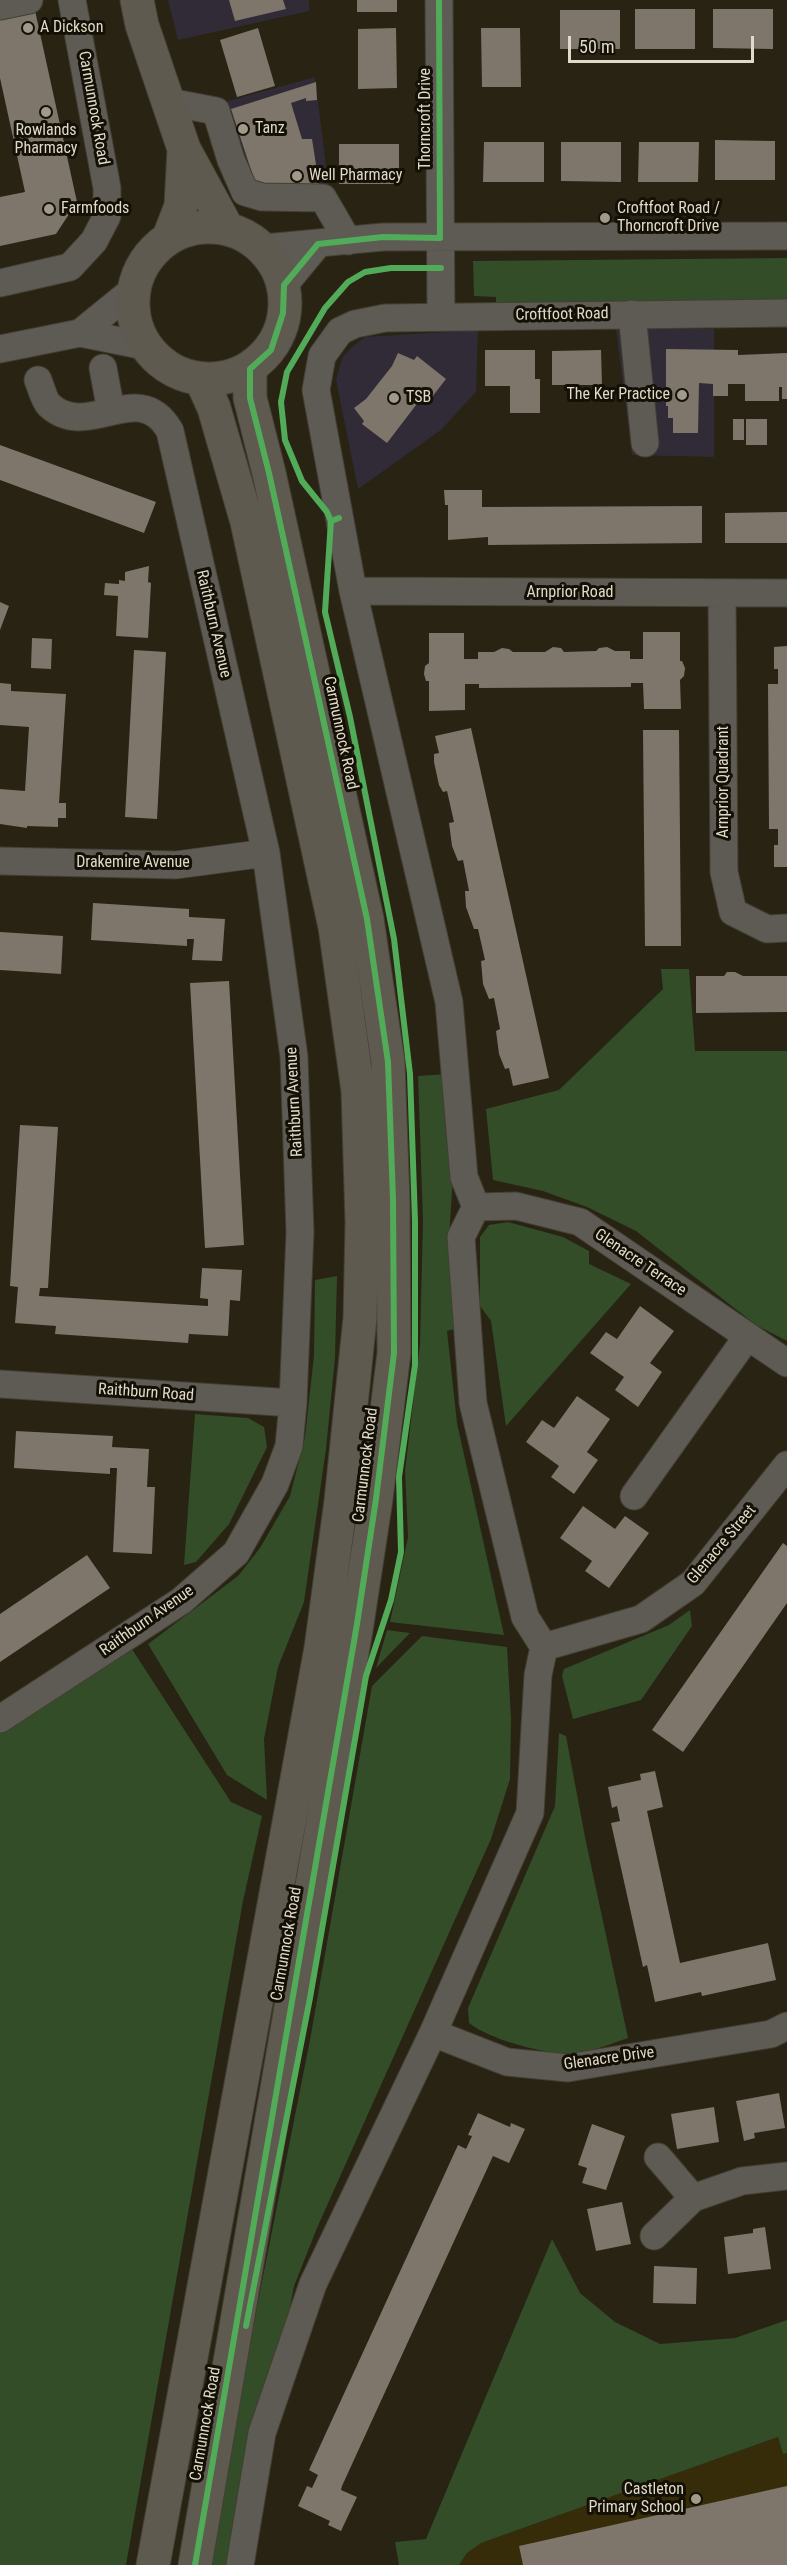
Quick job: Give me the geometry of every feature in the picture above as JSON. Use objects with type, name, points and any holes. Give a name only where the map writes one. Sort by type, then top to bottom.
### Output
[{"type":"main road","points":[[136,0],[142,26],[184,149],[227,228]]},
{"type":"main road","points":[[169,237],[181,206],[184,149]]},
{"type":"main road","points":[[227,228],[244,234],[264,248],[278,266],[284,285],[283,313],[271,350],[250,369],[226,379],[201,379],[168,369],[145,346],[133,317],[133,290],[143,263],[169,237],[189,229],[227,228]]},
{"type":"main road","name":"Carmunnock Road","points":[[195,2565],[357,1624],[376,1499],[394,1353],[393,1199],[388,1062],[369,931],[269,473],[250,398],[250,369]]},
{"type":"main road","name":"Carmunnock Road","points":[[153,2565],[321,1648],[341,1501],[360,1318],[362,1223],[358,1091],[334,927],[247,522],[214,408],[201,379]]},
{"type":"street","points":[[0,6],[29,0]]},
{"type":"street","name":"Carmunnock Road","points":[[0,283],[70,267],[94,241],[107,216],[107,188],[72,0]]},
{"type":"street","name":"Thorncroft Drive","points":[[439,0],[441,317]]},
{"type":"street","points":[[169,102],[216,111],[231,160],[245,192],[262,197],[323,198],[348,241]]},
{"type":"street","points":[[264,248],[383,237],[787,236]]},
{"type":"street","points":[[284,285],[318,244]]},
{"type":"street","points":[[80,333],[133,290]]},
{"type":"street","name":"Croftfoot Road","points":[[353,591],[316,390],[322,356],[340,332],[355,324],[385,318],[787,313]]},
{"type":"street","points":[[632,314],[645,443]]},
{"type":"street","points":[[0,349],[80,333],[145,346]]},
{"type":"street","points":[[103,368],[111,411]]},
{"type":"street","name":"Raithburn Avenue","points":[[0,1719],[181,1601],[236,1553],[275,1484],[289,1446],[300,1232],[294,1057],[266,853],[170,431],[162,418],[144,407],[111,411],[84,418],[65,415],[48,404],[39,380]]},
{"type":"street","points":[[240,2565],[262,2433],[313,2284],[433,2033],[530,1813],[538,1675],[544,1647],[525,1617],[473,1403],[461,1237],[476,1207],[464,1177],[449,1002],[353,591]]},
{"type":"street","name":"Arnprior Road","points":[[353,591],[787,593]]},
{"type":"street","name":"Arnprior Quadrant","points":[[722,594],[724,872],[733,912],[767,928],[787,928]]},
{"type":"street","name":"Drakemire Avenue","points":[[0,861],[176,865],[266,853]]},
{"type":"street","name":"Glenacre Terrace","points":[[476,1207],[516,1206],[580,1222],[787,1363]]},
{"type":"street","points":[[634,1496],[747,1336]]},
{"type":"street","name":"Raithburn Road","points":[[0,1384],[293,1403]]},
{"type":"street","name":"Glenacre Street","points":[[544,1647],[641,1618],[693,1584],[787,1465]]},
{"type":"street","name":"Glenacre Drive","points":[[433,2033],[507,2062],[568,2068],[771,2034],[787,2026]]},
{"type":"street","points":[[658,2157],[693,2198]]},
{"type":"street","points":[[654,2236],[693,2198],[742,2181],[787,2176]]},
{"type":"shaded area","points":[[168,0],[309,0],[309,11],[178,40]]},
{"type":"shaded area","points":[[315,77],[329,191],[260,191],[246,179],[221,103]]},
{"type":"shaded area","points":[[616,329],[714,329],[714,457],[632,455]]},
{"type":"shaded area","points":[[478,330],[476,392],[441,430],[358,489],[336,380],[342,358],[365,337]]},
{"type":"shaded area","name":"Castleton Primary School","points":[[778,2437],[783,2454],[787,2453],[787,2565],[459,2565],[467,2553],[481,2543]]},
{"type":"green space","points":[[787,258],[787,301],[496,303],[496,297],[474,296],[473,261]]},
{"type":"green space","points":[[661,969],[689,969],[695,1051],[787,1051],[787,1341],[756,1325],[636,1231],[587,1207],[543,1191],[493,1180],[486,1109],[559,1090],[663,989]]},
{"type":"green space","points":[[447,1074],[453,1176],[449,1239],[454,1329],[447,1331],[457,1423],[504,1635],[390,1622],[408,1537],[405,1471],[420,1344],[423,1221],[418,1076]]},
{"type":"green space","points":[[508,1222],[563,1237],[589,1251],[589,1264],[631,1284],[506,1426],[491,1321],[480,1306],[480,1237],[489,1225]]},
{"type":"green space","points":[[337,1276],[335,1358],[326,1449],[304,1602],[278,1667],[264,1739],[267,1800],[227,1775],[148,1644],[238,1576],[260,1548],[290,1496],[305,1437],[314,1355],[315,1280]]},
{"type":"green space","points":[[195,1414],[248,1418],[264,1427],[267,1447],[229,1524],[196,1562],[184,1565]]},
{"type":"green space","points":[[690,1610],[692,1626],[641,1700],[573,1719],[562,1676],[564,1669],[669,1625]]},
{"type":"green space","points":[[387,1630],[410,1633],[376,1668]]},
{"type":"green space","points":[[422,1636],[507,1647],[511,1718],[510,1779],[491,1839],[317,2228],[294,2286],[285,2334],[227,2565],[211,2565],[239,2397],[310,2040],[372,1686]]},
{"type":"green space","points":[[130,1646],[231,1802],[262,1816],[243,1901],[126,2565],[0,2565],[0,1733]]},
{"type":"green space","points":[[559,1733],[566,1736],[628,2038],[580,2053],[568,2054],[538,2050],[491,2035],[469,2023],[468,2008],[555,1806]]},
{"type":"green space","points":[[552,2239],[580,2293],[615,2322],[660,2344],[735,2338],[787,2320],[787,2453],[783,2454],[778,2437],[481,2543],[467,2553],[459,2565],[399,2565],[395,2542],[426,2539]]},
{"type":"building","points":[[229,0],[283,0],[286,9],[235,21]]},
{"type":"building","points":[[357,0],[397,0],[397,12],[357,12]]},
{"type":"building","points":[[34,6],[77,202],[56,234],[0,246],[0,197],[25,192],[0,78],[0,14]]},
{"type":"building","points":[[635,9],[695,9],[695,49],[635,49]]},
{"type":"building","points":[[713,9],[773,9],[773,49],[713,48]]},
{"type":"building","points":[[560,10],[620,10],[620,49],[560,49]]},
{"type":"building","points":[[258,28],[275,86],[237,97],[220,40]]},
{"type":"building","points":[[396,28],[397,88],[358,89],[358,29]]},
{"type":"building","points":[[481,28],[520,28],[521,87],[482,87]]},
{"type":"building","points":[[316,82],[317,100],[306,101],[306,98],[291,103],[302,139],[312,139],[319,184],[263,186],[254,179],[231,109]]},
{"type":"building","points":[[715,140],[775,141],[775,180],[715,180]]},
{"type":"building","points":[[484,142],[544,142],[544,182],[483,182]]},
{"type":"building","points":[[561,142],[621,142],[621,182],[561,181]]},
{"type":"building","points":[[639,142],[699,142],[698,182],[638,182]]},
{"type":"building","points":[[339,144],[399,144],[399,184],[339,184]]},
{"type":"building","points":[[666,349],[738,350],[738,355],[787,353],[787,399],[782,399],[782,387],[779,387],[779,401],[745,401],[745,384],[728,384],[728,396],[713,396],[713,384],[699,383],[698,433],[673,433],[673,418],[668,418],[668,406],[666,406]]},
{"type":"building","points":[[485,350],[535,350],[535,379],[540,379],[540,413],[510,413],[510,386],[485,386]]},
{"type":"building","points":[[601,350],[602,385],[552,385],[552,351]]},
{"type":"building","name":"TSB","points":[[398,353],[414,360],[417,356],[446,379],[432,397],[426,392],[387,443],[362,424],[364,421],[354,408],[366,399],[392,366]]},
{"type":"building","points":[[733,419],[744,419],[744,440],[733,440]]},
{"type":"building","points":[[746,419],[767,419],[767,445],[746,445]]},
{"type":"building","points":[[0,445],[156,502],[144,533],[0,480]]},
{"type":"building","points":[[444,490],[482,490],[482,507],[702,506],[702,543],[488,545],[488,537],[448,540],[448,505],[445,505]]},
{"type":"building","points":[[787,512],[787,543],[725,543],[725,513]]},
{"type":"building","points":[[149,566],[148,582],[151,583],[148,638],[116,636],[118,596],[104,595],[105,583],[119,584],[119,580],[125,581],[125,572]]},
{"type":"building","points":[[0,602],[9,606],[0,630]]},
{"type":"building","points":[[643,632],[680,632],[680,661],[685,668],[684,676],[680,680],[681,709],[644,709],[643,683],[631,683],[631,687],[479,688],[479,684],[465,684],[465,710],[429,711],[429,681],[426,681],[424,674],[425,666],[429,663],[429,633],[464,633],[464,659],[478,659],[478,652],[494,652],[502,648],[513,652],[545,652],[553,647],[561,648],[564,652],[596,651],[607,647],[615,651],[630,651],[630,659],[643,659]]},
{"type":"building","points":[[32,638],[52,639],[51,669],[31,668]]},
{"type":"building","points":[[787,646],[787,867],[774,867],[774,845],[778,845],[778,829],[769,829],[768,684],[778,684],[778,669],[774,669],[774,647]]},
{"type":"building","points":[[134,650],[166,652],[157,819],[125,817]]},
{"type":"building","points":[[0,683],[11,684],[11,691],[66,694],[59,803],[66,803],[66,818],[58,818],[58,827],[27,826],[27,828],[0,824],[0,789],[25,791],[29,727],[0,725]]},
{"type":"building","points":[[471,728],[549,1078],[513,1086],[509,1068],[505,1069],[499,1054],[496,1031],[500,1029],[494,998],[489,999],[483,984],[481,961],[485,960],[478,929],[474,929],[466,907],[465,891],[469,891],[463,860],[458,861],[452,846],[449,823],[454,822],[447,791],[443,792],[439,785],[434,762],[434,754],[439,753],[435,736]]},
{"type":"building","points":[[643,730],[679,730],[681,946],[645,946]]},
{"type":"building","points":[[93,903],[189,909],[189,917],[225,919],[222,961],[192,960],[194,939],[187,939],[187,946],[91,940]]},
{"type":"building","points":[[0,932],[63,936],[61,974],[0,970]]},
{"type":"building","points":[[727,972],[735,972],[743,976],[787,976],[787,1012],[696,1013],[696,976],[724,976]]},
{"type":"building","points":[[229,981],[244,1245],[205,1248],[190,983]]},
{"type":"building","points":[[20,1125],[58,1127],[48,1288],[40,1288],[39,1296],[208,1306],[208,1299],[200,1298],[202,1268],[242,1270],[240,1301],[230,1300],[228,1336],[189,1334],[188,1343],[55,1334],[56,1326],[15,1323],[18,1287],[10,1286]]},
{"type":"building","points":[[640,1306],[674,1331],[650,1363],[662,1372],[638,1407],[615,1390],[624,1377],[590,1353],[606,1332],[617,1339]]},
{"type":"building","points":[[577,1396],[610,1419],[587,1452],[598,1460],[574,1494],[551,1477],[559,1466],[526,1442],[542,1420],[554,1428]]},
{"type":"building","points":[[16,1431],[113,1436],[112,1447],[149,1449],[147,1487],[155,1487],[152,1554],[113,1552],[117,1468],[110,1468],[110,1474],[14,1468]]},
{"type":"building","points":[[583,1506],[615,1529],[625,1516],[649,1533],[609,1588],[585,1571],[592,1561],[560,1538]]},
{"type":"building","points":[[783,1543],[787,1546],[787,1603],[683,1752],[652,1730]]},
{"type":"building","points":[[87,1555],[110,1588],[0,1662],[0,1614]]},
{"type":"building","points":[[655,1771],[663,1807],[647,1811],[680,1963],[768,1943],[776,1980],[702,1996],[701,1992],[655,2002],[647,1965],[643,1967],[611,1823],[620,1821],[617,1806],[612,1808],[608,1787],[641,1780],[640,1774]]},
{"type":"building","points":[[779,2093],[785,2128],[754,2133],[755,2138],[744,2141],[736,2101]]},
{"type":"building","points":[[714,2107],[719,2142],[677,2149],[671,2114]]},
{"type":"building","points":[[478,2113],[510,2127],[511,2123],[525,2129],[509,2163],[493,2156],[342,2486],[341,2490],[357,2497],[341,2531],[328,2525],[330,2521],[298,2506],[307,2486],[312,2488],[318,2475],[309,2470],[458,2145],[466,2149],[472,2136],[468,2135]]},
{"type":"building","points":[[592,2124],[625,2136],[606,2190],[582,2183],[587,2168],[578,2165]]},
{"type":"building","points":[[622,2202],[631,2244],[596,2251],[587,2209]]},
{"type":"building","points":[[765,2227],[771,2269],[728,2274],[724,2237],[753,2233],[753,2229]]},
{"type":"building","points":[[654,2266],[697,2268],[696,2304],[653,2303]]},
{"type":"building","points":[[787,2486],[787,2565],[523,2565],[519,2546]]},
{"type":"cycle path","points":[[195,2565],[357,1624],[376,1499],[394,1353],[393,1199],[388,1062],[367,919],[269,473],[250,398],[250,369],[271,350],[283,313],[284,285],[318,244],[383,237],[440,238],[439,0]]},
{"type":"cycle path","points":[[331,521],[327,512],[302,481],[285,440],[281,402],[287,372],[325,308],[348,282],[365,272],[391,268],[441,268]]},
{"type":"cycle path","points":[[246,2326],[310,1998],[366,1676],[391,1600],[401,1552],[399,1477],[415,1365],[415,1221],[410,1074],[394,939],[350,717],[325,612],[331,521],[339,518]]},
{"type":"place","name":"A Dickson","points":[[28,28]]},
{"type":"place","name":"Rowlands Pharmacy","points":[[46,112]]},
{"type":"place","name":"Tanz","points":[[243,129]]},
{"type":"place","name":"Well Pharmacy","points":[[297,176]]},
{"type":"place","name":"Farmfoods","points":[[49,209]]},
{"type":"place","name":"Croftfoot Road / Thorncroft Drive","points":[[605,218]]},
{"type":"place","name":"The Ker Practice","points":[[682,395]]},
{"type":"place","name":"TSB","points":[[394,398]]},
{"type":"place","name":"Castleton Primary School","points":[[696,2499]]}]
